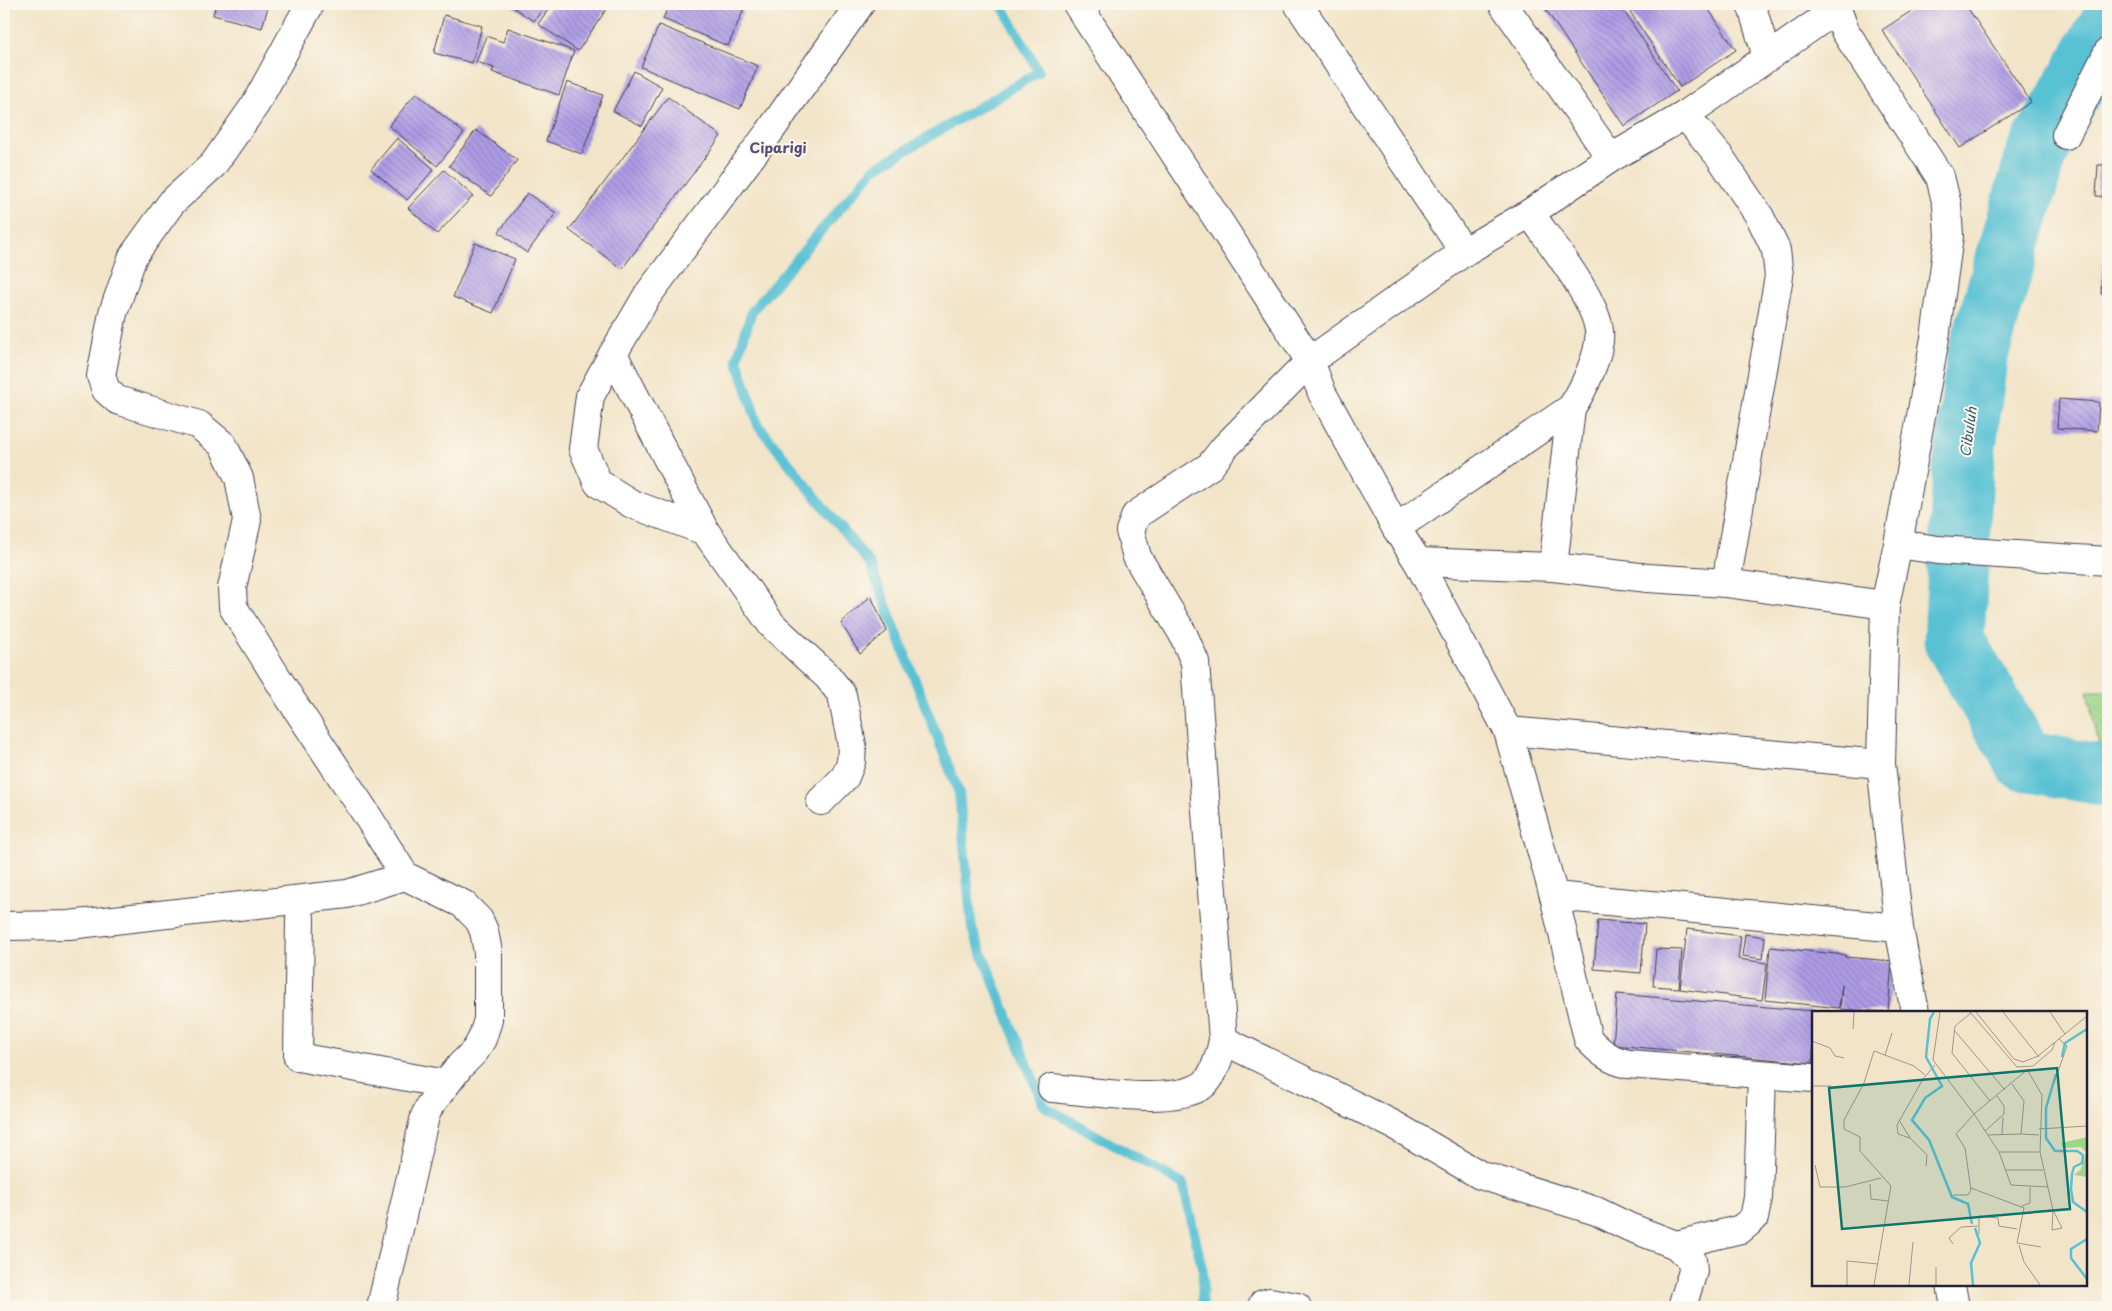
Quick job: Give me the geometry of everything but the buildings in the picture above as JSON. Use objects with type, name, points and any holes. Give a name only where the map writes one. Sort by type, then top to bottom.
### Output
[{"type":"street","points":[[310,4],[255,105],[214,165],[172,202],[133,256],[113,313],[101,376],[106,390],[117,400],[198,425],[223,445],[239,478],[247,520],[232,588],[233,607],[290,700],[363,808],[405,876],[463,904],[479,920],[484,931],[488,952],[488,1020],[482,1039],[475,1051],[460,1066],[430,1105],[423,1123],[381,1307]]},
{"type":"street","points":[[705,531],[632,504],[598,483],[583,449],[590,396],[647,296],[768,134],[860,4]]},
{"type":"street","points":[[1077,4],[1310,361],[1322,393],[1396,528],[1418,562],[1508,731],[1554,896],[1588,1039],[1603,1054],[1614,1061],[1628,1064],[1812,1078]]},
{"type":"street","points":[[1298,4],[1464,252]]},
{"type":"street","points":[[1503,4],[1611,158]]},
{"type":"street","points":[[1751,4],[1767,57]]},
{"type":"street","points":[[1052,1088],[1159,1097],[1187,1093],[1205,1084],[1220,1058],[1223,1040],[1195,662],[1183,634],[1137,557],[1130,531],[1136,514],[1210,466],[1225,447],[1310,361],[1464,252],[1530,213],[1611,158],[1685,115],[1838,7],[1845,32],[1940,177],[1947,205],[1949,236],[1935,338],[1898,544],[1885,605],[1880,764],[1899,928],[1915,1011]]},
{"type":"street","points":[[2066,135],[2108,52]]},
{"type":"street","points":[[1685,115],[1720,157],[1760,217],[1776,250],[1779,276],[1726,583]]},
{"type":"street","points":[[1396,528],[1571,408],[1587,382],[1600,332],[1592,306],[1530,213]]},
{"type":"street","points":[[613,354],[705,531],[772,625],[828,677],[842,695],[852,745],[851,762],[845,777],[821,801]]},
{"type":"street","points":[[1552,567],[1571,408]]},
{"type":"street","points":[[1898,544],[1938,550],[2108,561]]},
{"type":"street","points":[[1418,562],[1552,567],[1648,578],[1726,583],[1885,605]]},
{"type":"street","points":[[1508,731],[1880,764]]},
{"type":"street","points":[[4,926],[69,925],[347,894],[405,876]]},
{"type":"street","points":[[1554,896],[1899,928]]},
{"type":"street","points":[[300,918],[298,1057],[446,1084]]},
{"type":"street","points":[[1223,1040],[1394,1125],[1480,1175],[1596,1211],[1629,1227],[1676,1245],[1692,1260],[1692,1271],[1682,1307]]},
{"type":"street","points":[[1676,1245],[1741,1229],[1754,1218],[1758,1198],[1762,1075]]},
{"type":"street","points":[[1262,1307],[1263,1304],[1270,1302],[1297,1307]]},
{"type":"green space","points":[[2087,691],[2108,691],[2108,744],[2099,745]]},
{"type":"waterway","points":[[1001,4],[1039,72],[874,169],[752,311],[737,359],[758,425],[870,564],[959,793],[972,929],[1044,1106],[1183,1184],[1203,1272],[1202,1307]]},
{"type":"waterway","name":"Cibuluh","points":[[2108,27],[2037,152],[1977,358],[1963,471],[1954,641],[2025,761],[2108,776]]},
{"type":"district","name":"Ciparigi","points":[[778,147]]}]
